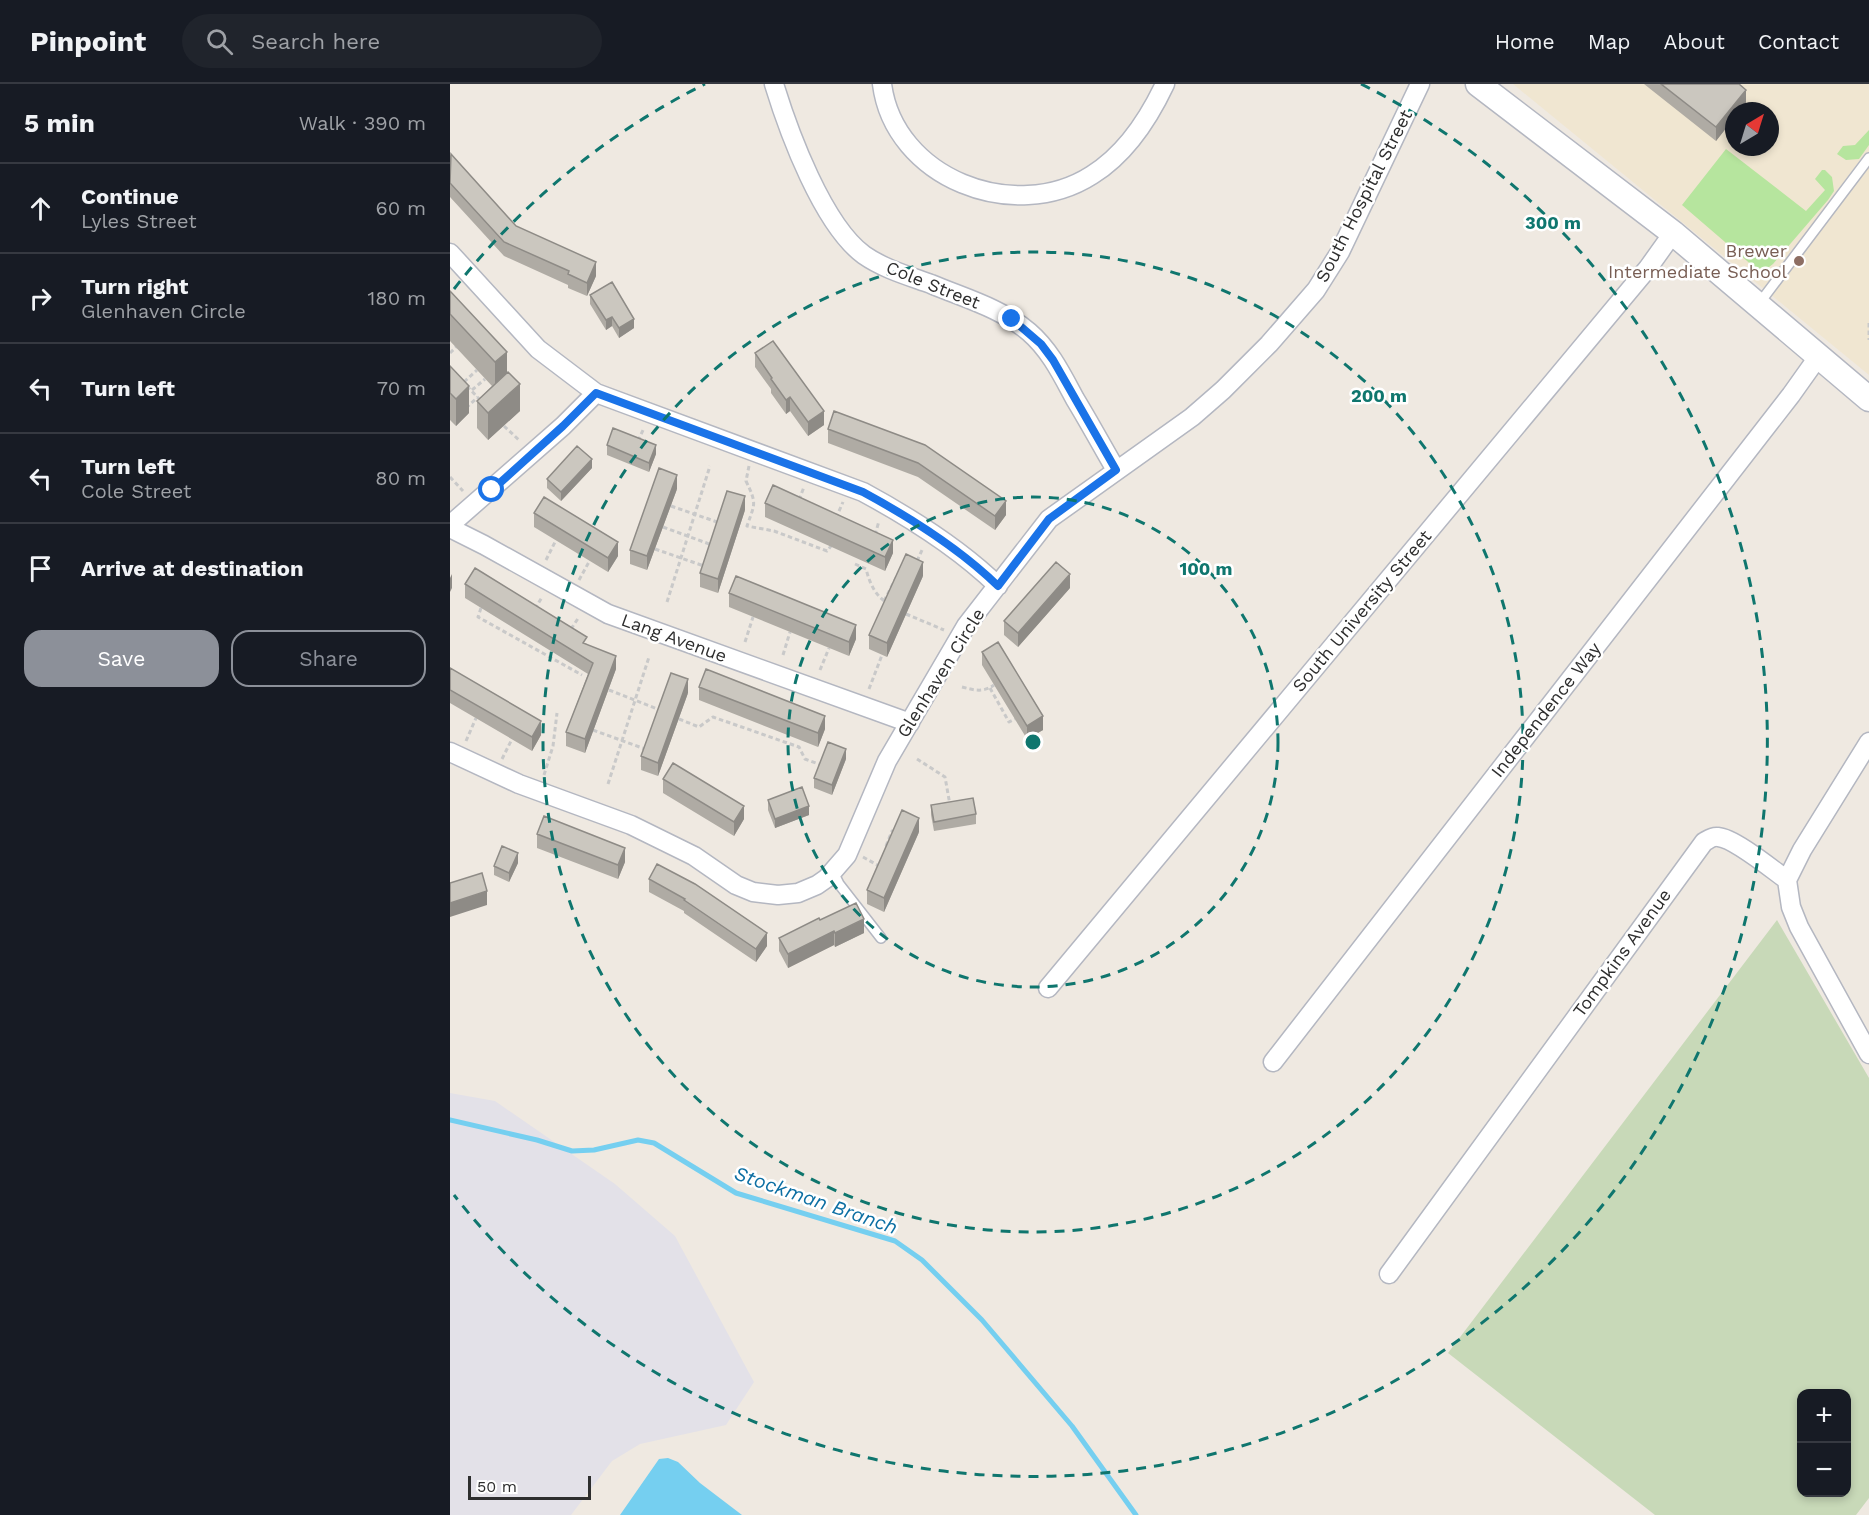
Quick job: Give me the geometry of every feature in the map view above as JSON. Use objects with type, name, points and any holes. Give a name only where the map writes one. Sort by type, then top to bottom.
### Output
[{"type":"main road","points":[[1478,84],[1673,233],[1869,399]]},
{"type":"street","name":"Cole Street","points":[[774,84],[823,203],[835,224],[853,246],[874,261],[891,269],[994,309],[1028,331],[1053,360],[1116,470]]},
{"type":"street","points":[[882,84],[886,105],[900,135],[936,171],[972,188],[992,193],[1023,195],[1053,192],[1076,184],[1110,162],[1141,128],[1166,84]]},
{"type":"street","name":"South Hospital Street","points":[[998,586],[1049,519],[1192,417],[1269,345],[1316,290],[1340,252],[1420,84]]},
{"type":"street","name":"South University Street","points":[[1048,988],[1648,268],[1673,233]]},
{"type":"street","points":[[450,253],[538,349],[596,393],[863,492],[972,561],[998,586]]},
{"type":"street","name":"Independence Way","points":[[1273,1062],[1791,395],[1818,357]]},
{"type":"street","points":[[450,526],[563,426],[596,393]]},
{"type":"street","name":"Lang Avenue","points":[[450,526],[608,614],[909,723]]},
{"type":"street","name":"Glenhaven Circle","points":[[457,748],[519,784],[631,825],[694,856],[736,885],[753,892],[778,895],[798,892],[817,885],[841,864],[850,849],[887,761],[966,626],[998,586]]},
{"type":"street","points":[[1869,742],[1802,850],[1787,880],[1791,907],[1798,927],[1869,1054]]},
{"type":"street","name":"Tompkins Avenue","points":[[1389,1274],[1704,842],[1712,838],[1725,839],[1740,846],[1787,880]]},
{"type":"lane","points":[[1758,305],[1869,158]]},
{"type":"lane","points":[[833,872],[839,884],[881,938]]},
{"type":"path","points":[[1869,323],[1869,340]]},
{"type":"path","points":[[450,352],[456,347]]},
{"type":"path","points":[[464,382],[477,370]]},
{"type":"path","points":[[460,378],[487,407]]},
{"type":"path","points":[[472,390],[485,379]]},
{"type":"path","points":[[465,409],[478,397]]},
{"type":"path","points":[[504,426],[522,442]]},
{"type":"path","points":[[750,465],[746,481],[755,498],[755,504],[747,526],[774,531],[827,551],[831,546]]},
{"type":"path","points":[[667,602],[710,466]]},
{"type":"path","points":[[450,477],[465,493]]},
{"type":"path","points":[[798,501],[805,485]]},
{"type":"path","points":[[833,526],[844,500]]},
{"type":"path","points":[[671,506],[721,523]]},
{"type":"path","points":[[871,540],[880,519]]},
{"type":"path","points":[[663,527],[713,545]]},
{"type":"path","points":[[543,564],[556,540]]},
{"type":"path","points":[[916,563],[924,546]]},
{"type":"path","points":[[655,549],[706,567]]},
{"type":"path","points":[[577,582],[590,561]]},
{"type":"path","points":[[855,564],[866,569],[869,581],[878,598],[889,605]]},
{"type":"path","points":[[884,601],[896,575],[901,573],[902,576]]},
{"type":"path","points":[[531,616],[543,595]]},
{"type":"path","points":[[481,608],[478,617],[582,675]]},
{"type":"path","points":[[906,614],[944,630]]},
{"type":"path","points":[[571,630],[580,615]]},
{"type":"path","points":[[745,642],[753,617]]},
{"type":"path","points":[[783,655],[790,632]]},
{"type":"path","points":[[522,642],[526,635]]},
{"type":"path","points":[[820,670],[829,648]]},
{"type":"path","points":[[554,660],[556,655]]},
{"type":"path","points":[[869,689],[882,655]]},
{"type":"path","points":[[608,784],[649,657]]},
{"type":"path","points":[[962,687],[979,691],[992,687],[1009,722],[1015,719]]},
{"type":"path","points":[[609,690],[662,710]]},
{"type":"path","points":[[543,777],[553,746],[557,713]]},
{"type":"path","points":[[679,719],[699,727],[713,717],[799,747],[805,759],[823,766]]},
{"type":"path","points":[[457,748],[476,718]]},
{"type":"path","points":[[593,730],[648,750]]},
{"type":"path","points":[[500,762],[512,740]]},
{"type":"path","points":[[917,759],[945,777],[951,811]]},
{"type":"path","points":[[885,850],[892,831],[897,834]]},
{"type":"path","points":[[861,856],[881,866]]},
{"type":"path","points":[[875,874],[881,866],[881,860],[886,861]]},
{"type":"shaded area","name":"Brewer Intermediate School","points":[[1513,84],[1869,84],[1869,375]]},
{"type":"shaded area","points":[[450,1093],[495,1101],[615,1184],[675,1236],[754,1382],[726,1425],[640,1444],[612,1461],[571,1515],[450,1515]]},
{"type":"green space","points":[[1869,130],[1869,145],[1859,159],[1846,160],[1837,154],[1843,146],[1855,145]]},
{"type":"green space","points":[[1725,150],[1725,156],[1735,156],[1806,211],[1825,190],[1815,179],[1822,170],[1832,177],[1834,191],[1773,264],[1761,273],[1682,205]]},
{"type":"green space","points":[[1777,920],[1869,1078],[1869,1498],[1856,1515],[1655,1515],[1448,1353]]},
{"type":"water","points":[[668,1458],[678,1462],[700,1483],[742,1515],[620,1515],[659,1459]]},
{"type":"building","points":[[1661,84],[1739,84],[1746,90],[1736,102],[1725,102],[1725,116],[1716,127]]},
{"type":"building","points":[[451,154],[516,226],[596,262],[587,283],[568,274],[569,271],[504,242],[450,183]]},
{"type":"building","points":[[612,282],[634,319],[619,328],[612,317],[606,320],[590,295]]},
{"type":"building","points":[[450,291],[507,352],[495,362],[450,314]]},
{"type":"building","points":[[773,341],[824,411],[808,422],[790,397],[786,400],[755,353]]},
{"type":"building","points":[[450,366],[469,386],[456,399],[450,393]]},
{"type":"building","points":[[508,372],[520,384],[488,413],[477,401]]},
{"type":"building","points":[[834,411],[925,445],[1006,501],[995,516],[918,463],[828,429]]},
{"type":"building","points":[[613,428],[656,445],[649,463],[607,445]]},
{"type":"building","points":[[577,446],[592,459],[561,492],[547,479]]},
{"type":"building","points":[[659,468],[677,475],[647,556],[630,550]]},
{"type":"building","points":[[773,485],[893,540],[885,557],[765,503]]},
{"type":"building","points":[[727,491],[745,496],[718,579],[700,573]]},
{"type":"building","points":[[544,497],[618,542],[608,558],[534,513]]},
{"type":"building","points":[[906,554],[923,562],[887,643],[869,635]]},
{"type":"building","points":[[1056,562],[1070,574],[1018,633],[1004,621]]},
{"type":"building","points":[[475,568],[587,637],[583,643],[616,656],[585,739],[566,732],[593,663],[465,584]]},
{"type":"building","points":[[736,576],[856,625],[849,642],[729,593]]},
{"type":"building","points":[[998,642],[1043,716],[1027,726],[982,652]]},
{"type":"building","points":[[450,668],[541,721],[532,737],[450,690]]},
{"type":"building","points":[[706,669],[825,716],[818,733],[699,687]]},
{"type":"building","points":[[671,673],[688,679],[658,763],[641,756]]},
{"type":"building","points":[[828,742],[846,749],[832,785],[814,778]]},
{"type":"building","points":[[673,763],[744,806],[734,822],[663,779]]},
{"type":"building","points":[[802,787],[809,806],[775,819],[768,800]]},
{"type":"building","points":[[973,798],[976,814],[934,822],[931,805]]},
{"type":"building","points":[[902,810],[919,818],[884,898],[867,890]]},
{"type":"building","points":[[544,816],[625,848],[618,865],[537,834]]},
{"type":"building","points":[[502,846],[518,853],[509,873],[494,866]]},
{"type":"building","points":[[657,864],[695,884],[767,933],[756,949],[685,899],[649,879]]},
{"type":"building","points":[[482,873],[487,891],[450,903],[450,883]]},
{"type":"building","points":[[856,903],[864,919],[788,954],[779,938]]},
{"type":"waterway","name":"Stockman Branch","points":[[450,1120],[537,1140],[572,1151],[594,1150],[638,1140],[654,1143],[736,1193],[895,1241],[922,1260],[982,1320],[1072,1426],[1136,1515]]},
{"type":"place","name":"Brewer Intermediate School","points":[[1799,261]]},
{"type":"route","points":[[492,490],[596,393],[863,492],[972,561],[998,586],[1049,519],[1116,470],[1053,360],[1041,344],[1012,319]]}]
